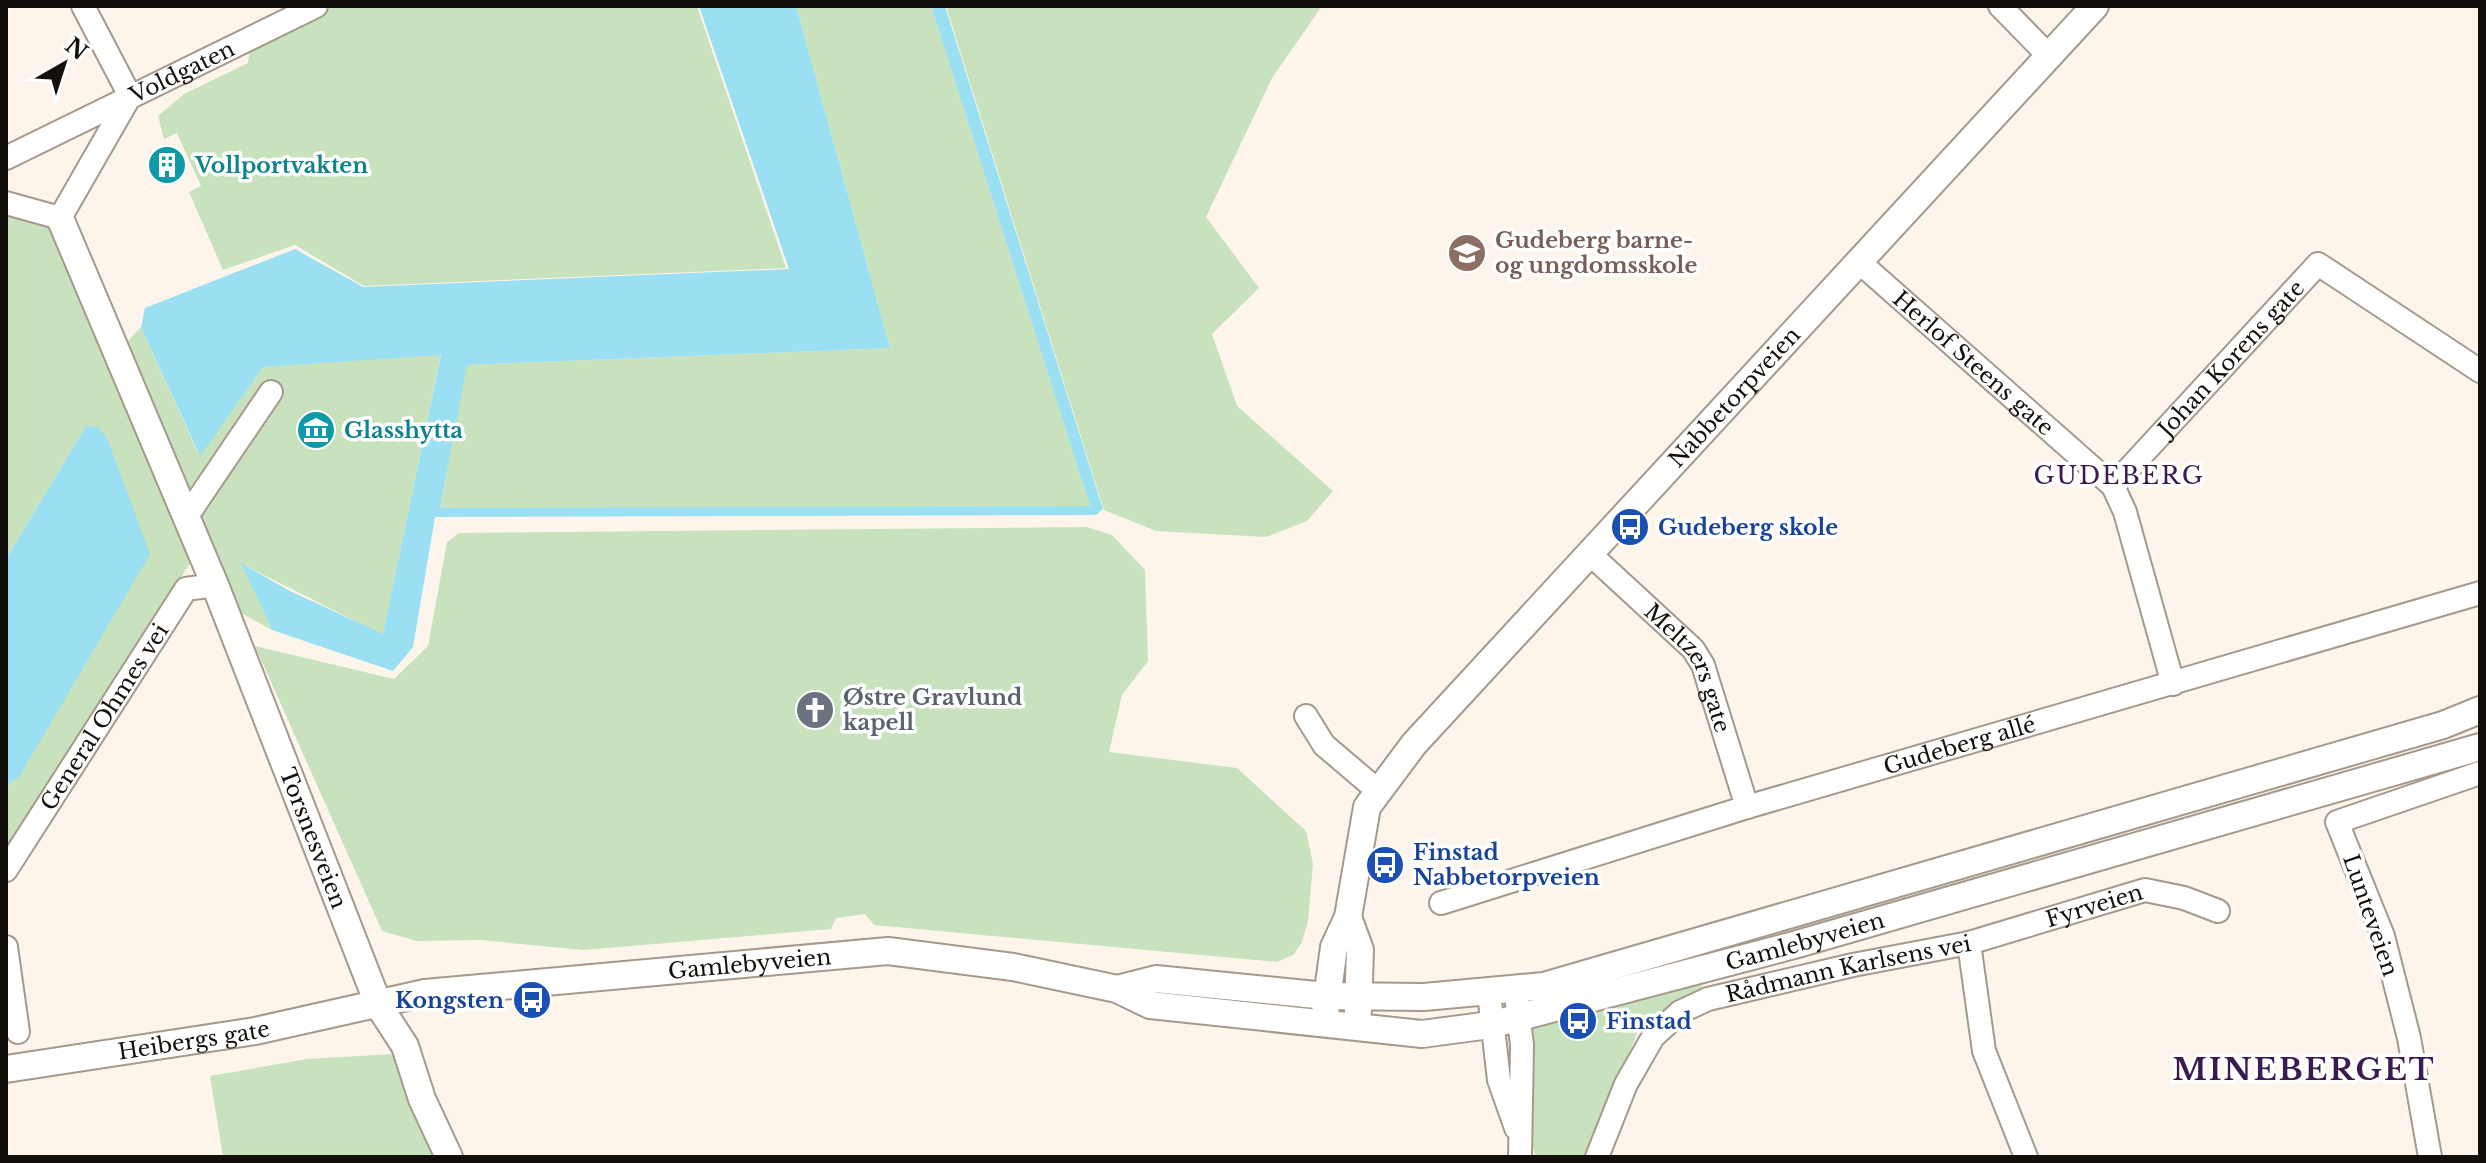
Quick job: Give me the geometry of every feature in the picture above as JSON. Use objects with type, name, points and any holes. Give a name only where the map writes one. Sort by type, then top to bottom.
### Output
[{"type":"street","points":[[6,203],[60,218],[130,96],[83,6]]},
{"type":"street","name":"Voldgaten","points":[[6,158],[316,6]]},
{"type":"street","points":[[2000,6],[2050,57]]},
{"type":"street","name":"Nabbetorpveien","points":[[1325,1025],[1334,947],[1348,917],[1360,833],[1377,790],[1414,744],[2095,6]]},
{"type":"street","name":"Torsnesveien","points":[[60,218],[215,585],[379,1006],[405,1046],[422,1099],[449,1157]]},
{"type":"street","name":"Herlof Steens gate","points":[[1858,261],[2113,486],[2125,512],[2173,684]]},
{"type":"street","name":"Johan Korens gate","points":[[2113,486],[2318,264],[2480,371]]},
{"type":"street","points":[[187,516],[271,392]]},
{"type":"street","name":"Meltzers gate","points":[[1590,554],[1693,649],[1703,665],[1747,807]]},
{"type":"street","name":"General Ohmes vei","points":[[6,870],[186,589],[215,585]]},
{"type":"street","name":"Gudeberg allé","points":[[1441,903],[1747,807],[2480,593]]},
{"type":"street","name":"Gamlebyveien","points":[[1117,989],[1156,979],[1326,996],[1424,997],[1489,993],[1569,980],[2428,729],[2480,710]]},
{"type":"street","points":[[1306,716],[1324,745],[1377,790]]},
{"type":"street","name":"Gamlebyveien","points":[[379,1006],[425,993],[888,951],[1013,967],[1117,989],[1150,1005],[1422,1034],[1490,1025],[1794,945],[2480,747]]},
{"type":"street","name":"Lunteveien","points":[[2430,1157],[2409,1038],[2383,936],[2337,822],[2480,773]]},
{"type":"street","name":"Fyrveien","points":[[1969,943],[2145,890],[2184,898],[2218,911]]},
{"type":"street","name":"Nabbetorpveien","points":[[1348,917],[1360,950],[1357,1028]]},
{"type":"street","name":"Rådmann Karlsens vei","points":[[1597,1157],[1626,1084],[1653,1037],[1680,1012],[1708,999],[1969,943],[1984,1051],[2026,1157]]},
{"type":"street","points":[[6,947],[18,1032]]},
{"type":"street","points":[[1517,989],[1523,1068],[1520,1147]]},
{"type":"street","points":[[1489,993],[1490,1025],[1499,1080],[1520,1147]]},
{"type":"street","name":"Heibergs gate","points":[[6,1069],[255,1031],[379,1006]]},
{"type":"green space","points":[[334,6],[697,6],[786,268],[364,286],[295,245],[223,270],[189,192],[201,186],[177,133],[164,139],[158,116],[184,94],[248,63],[250,48]]},
{"type":"green space","points":[[796,6],[931,6],[1090,506],[440,509],[466,365],[890,348]]},
{"type":"green space","points":[[946,6],[1322,6],[1272,78],[1206,217],[1259,288],[1212,334],[1237,406],[1333,491],[1307,521],[1266,537],[1156,531],[1104,510]]},
{"type":"green space","points":[[6,207],[54,217],[115,355],[141,327],[199,455],[263,367],[441,354],[383,635],[242,564],[272,630],[208,595],[192,560],[6,853],[6,786],[19,777],[86,426],[6,559]]},
{"type":"green space","points":[[1087,527],[1112,535],[1145,570],[1148,661],[1122,695],[1109,752],[1237,768],[1306,831],[1313,864],[1308,921],[1302,942],[1293,955],[1277,962],[874,925],[865,914],[836,918],[831,929],[583,950],[481,940],[417,941],[382,931],[255,646],[394,679],[428,646],[447,542],[459,533]]},
{"type":"green space","points":[[1701,983],[1704,996],[1684,1008],[1642,1020],[1590,1157],[1535,1157],[1517,1056],[1508,1034]]},
{"type":"green space","points":[[394,1054],[436,1157],[223,1157],[210,1076],[307,1059]]},
{"type":"water","points":[[699,6],[796,6],[890,348],[467,365],[440,508],[1090,506],[931,6],[945,6],[1103,509],[1096,515],[435,517],[413,647],[393,671],[272,630],[241,563],[290,591],[383,634],[441,355],[263,367],[200,456],[141,327],[145,308],[295,249],[363,287],[789,269]]},
{"type":"water","points":[[86,426],[98,427],[107,438],[150,554],[19,777],[6,786],[6,559]]},
{"type":"place","name":"Vollportvakten","points":[[167,165]]},
{"type":"place","name":"Gudeberg barne- og ungdomsskole","points":[[1467,253]]},
{"type":"place","name":"Glasshytta","points":[[316,430]]},
{"type":"place","name":"Gudeberg skole","points":[[1630,527]]},
{"type":"place","name":"Østre Gravlund kapell","points":[[815,710]]},
{"type":"place","name":"Finstad Nabbetorpveien","points":[[1385,865]]},
{"type":"place","name":"Kongsten","points":[[532,1000]]},
{"type":"place","name":"Finstad","points":[[1578,1021]]},
{"type":"district","name":"GUDEBERG","points":[[2119,476]]},
{"type":"district","name":"MINEBERGET","points":[[2304,1070]]}]
